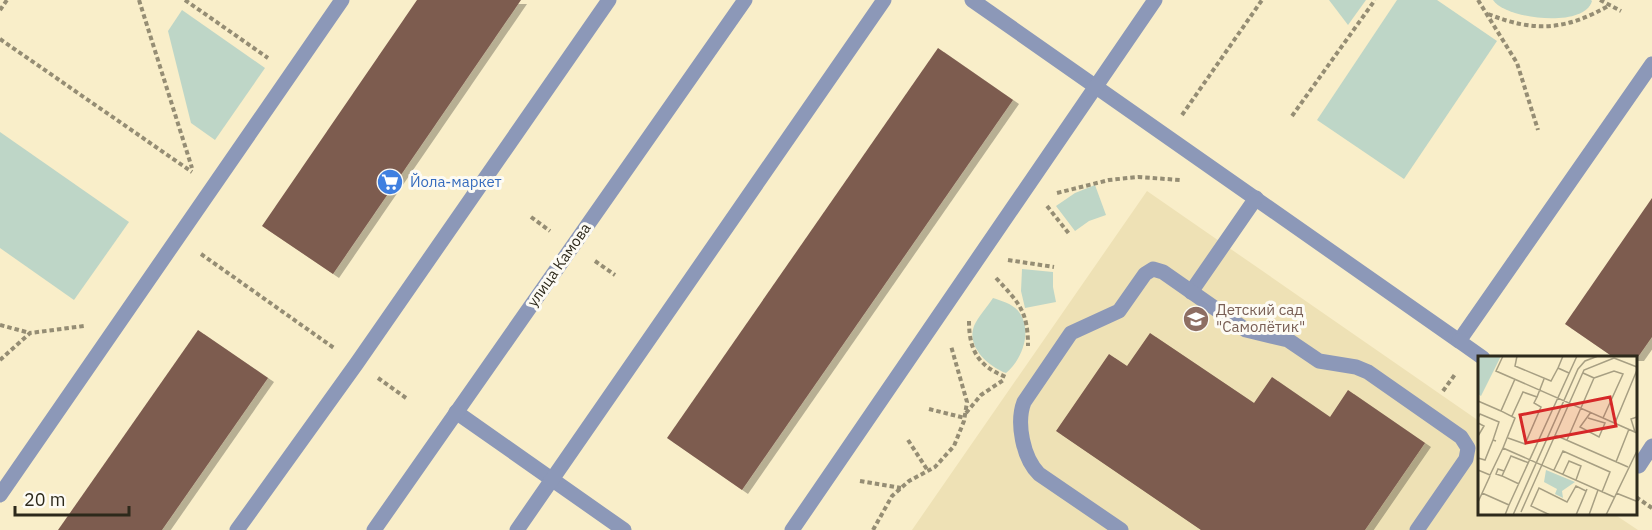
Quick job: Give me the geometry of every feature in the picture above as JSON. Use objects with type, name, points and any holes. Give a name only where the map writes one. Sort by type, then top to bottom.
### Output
[{"type":"street","points":[[0,495],[342,0]]},
{"type":"street","points":[[237,530],[357,363],[609,0]]},
{"type":"street","name":"улица Камова","points":[[374,530],[745,0]]},
{"type":"street","points":[[517,530],[884,0]]},
{"type":"street","points":[[972,0],[1482,356]]},
{"type":"street","points":[[792,530],[1155,0]]},
{"type":"street","points":[[1459,341],[1652,64]]},
{"type":"street","points":[[1191,292],[1256,198]]},
{"type":"street","points":[[1121,530],[1039,474],[1030,465],[1020,411],[1071,333],[1119,311],[1145,274],[1153,270],[1163,272],[1246,330],[1288,340],[1319,361],[1362,369],[1461,437],[1468,448],[1466,459],[1417,530]]},
{"type":"street","points":[[456,412],[624,530]]},
{"type":"street","points":[[1652,446],[1637,465],[1652,476]]},
{"type":"path","points":[[0,10],[7,0]]},
{"type":"path","points":[[0,39],[194,174],[139,0]]},
{"type":"path","points":[[185,0],[291,74]]},
{"type":"path","points":[[1167,136],[1262,0]]},
{"type":"path","points":[[1292,116],[1375,0]]},
{"type":"path","points":[[1478,0],[1517,63],[1538,130]]},
{"type":"path","points":[[1600,0],[1621,11]]},
{"type":"path","points":[[1487,14],[1511,23],[1537,28],[1563,26],[1579,21],[1610,5]]},
{"type":"path","points":[[1054,194],[1109,180],[1138,177],[1184,181]]},
{"type":"path","points":[[1046,205],[1070,235]]},
{"type":"path","points":[[531,218],[552,232]]},
{"type":"path","points":[[178,238],[406,398]]},
{"type":"path","points":[[592,259],[615,275]]},
{"type":"path","points":[[1008,260],[1054,267]]},
{"type":"path","points":[[995,277],[1020,305],[1028,326],[1028,347],[1025,355]]},
{"type":"path","points":[[969,315],[972,347],[981,363],[993,372],[1007,377]]},
{"type":"path","points":[[0,325],[30,333],[120,321]]},
{"type":"path","points":[[0,360],[30,333]]},
{"type":"path","points":[[873,530],[891,496],[935,467],[954,446],[965,416],[967,402],[950,342]]},
{"type":"path","points":[[965,416],[981,395],[1014,370]]},
{"type":"path","points":[[929,409],[965,416]]},
{"type":"path","points":[[908,440],[928,471]]},
{"type":"path","points":[[853,480],[901,488]]},
{"type":"path","points":[[1637,498],[1652,508]]},
{"type":"shaded area","name":"Детский сад \"Самолётик\"","points":[[1147,191],[1478,420],[1478,515],[1616,515],[1638,530],[912,530]]},
{"type":"green space","points":[[1329,0],[1366,0],[1348,25]]},
{"type":"green space","points":[[1397,0],[1437,0],[1497,41],[1404,179],[1317,120]]},
{"type":"green space","points":[[1493,0],[1592,1],[1586,10],[1575,15],[1544,18],[1512,12],[1500,7]]},
{"type":"green space","points":[[182,10],[265,68],[215,140],[191,123],[168,31]]},
{"type":"green space","points":[[0,132],[129,222],[74,300],[0,248]]},
{"type":"green space","points":[[1095,185],[1106,215],[1089,221],[1075,231],[1056,206],[1075,193]]},
{"type":"green space","points":[[1022,269],[1053,272],[1056,302],[1025,308],[1021,291]]},
{"type":"green space","points":[[993,298],[1017,309],[1025,328],[1021,353],[1006,373],[986,361],[976,349],[973,341],[974,326]]},
{"type":"building","points":[[417,0],[521,0],[333,274],[262,226]]},
{"type":"building","points":[[938,48],[1013,100],[742,490],[667,438]]},
{"type":"building","points":[[1652,198],[1652,337],[1638,357],[1612,356],[1565,324]]},
{"type":"building","points":[[198,330],[268,378],[162,530],[58,530]]},
{"type":"building","points":[[1150,333],[1254,403],[1272,377],[1330,417],[1348,390],[1425,443],[1365,530],[1201,530],[1056,431],[1109,354],[1127,366]]},
{"type":"place","name":"Йола-маркет","points":[[390,182]]},
{"type":"place","name":"Детский сад \"Самолётик\"","points":[[1196,319]]}]
